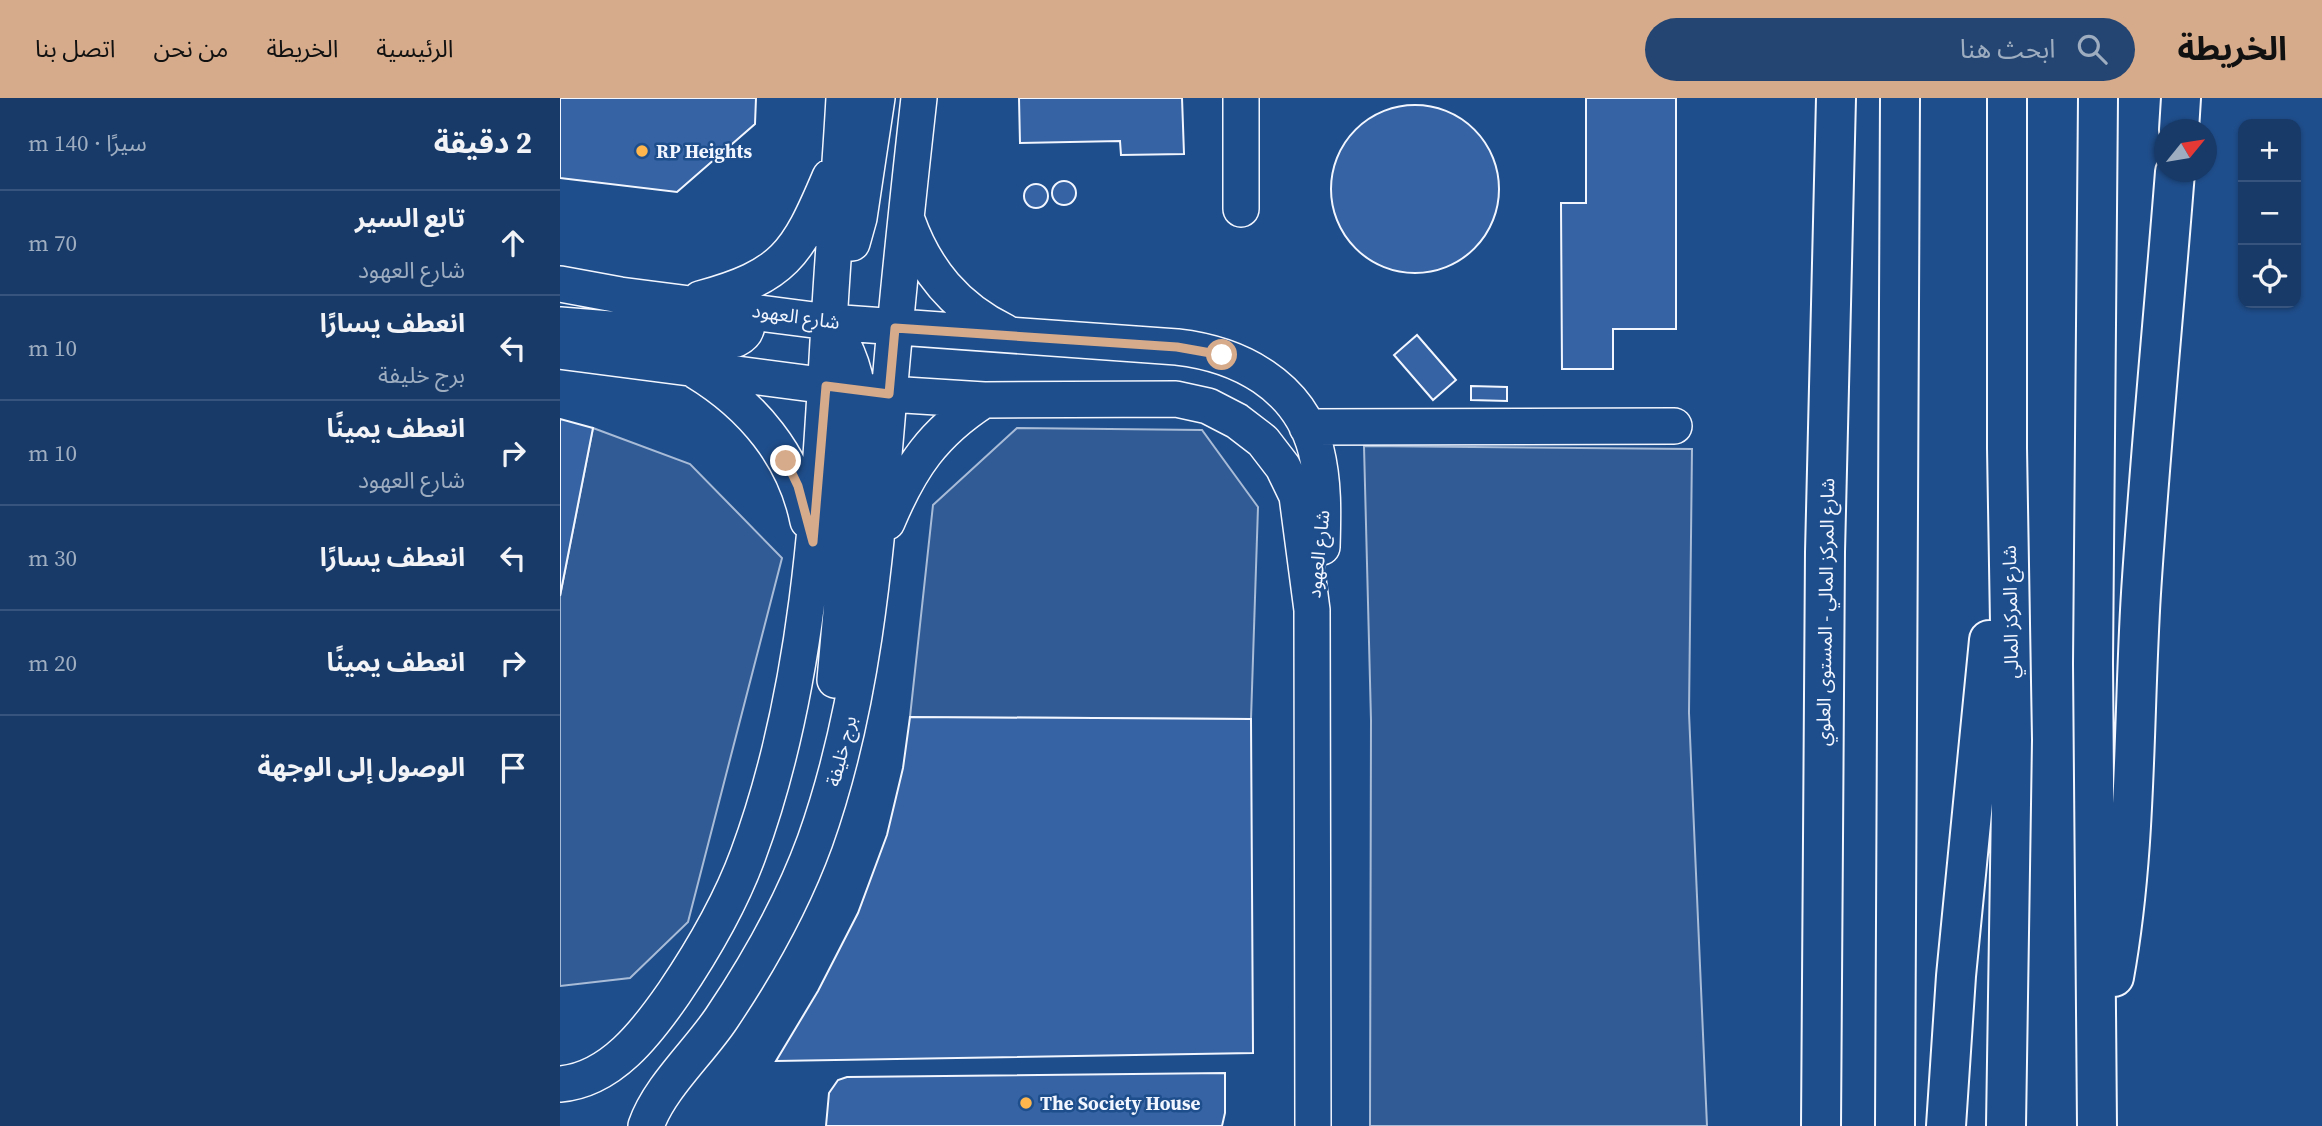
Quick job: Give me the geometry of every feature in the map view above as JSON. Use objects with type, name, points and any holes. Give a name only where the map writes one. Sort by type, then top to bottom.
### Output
[{"type":"main road","name":"شارع المركز المالي - المستوى العلوي","points":[[1821,1126],[1825,552],[1836,98]]},
{"type":"main road","points":[[1895,1126],[1900,98]]},
{"type":"main road","name":"شارع المركز المالي","points":[[2006,1126],[2012,740],[2007,448],[2007,98]]},
{"type":"main road","points":[[2097,1126],[2093,664],[2098,98]]},
{"type":"main road","points":[[2180,119],[2181,98]]},
{"type":"main road","points":[[2097,1055],[2119,946],[2129,873],[2134,811],[2141,595],[2174,182]]},
{"type":"main road","points":[[1945,1126],[1954,1000],[2007,448]]},
{"type":"street","points":[[1241,98],[1241,209]]},
{"type":"street","points":[[684,303],[750,283],[778,265],[797,245],[808,229],[865,102]]},
{"type":"street","points":[[831,284],[855,236],[865,102]]},
{"type":"street","name":"برج خليفة","points":[[646,1126],[756,964],[787,905],[835,782],[851,717],[876,548],[858,390],[895,328],[916,103]]},
{"type":"street","points":[[835,782],[833,705],[858,421],[858,390],[849,354],[829,322],[841,152]]},
{"type":"street","points":[[905,215],[915,241],[944,288],[986,323],[1011,335]]},
{"type":"street","name":"شارع العهود","points":[[560,284],[620,295],[829,322],[1177,347],[1222,355],[1243,364],[1280,390],[1295,407],[1315,448],[1323,492],[1322,547],[1312,610]]},
{"type":"street","points":[[560,326],[736,339],[743,335],[748,321],[739,309]]},
{"type":"street","name":"شارع العهود","points":[[560,351],[858,390],[984,400],[1176,399],[1208,407],[1237,421],[1263,441],[1283,467],[1297,496],[1312,610]]},
{"type":"street","points":[[690,368],[734,397],[771,437],[798,486],[813,542]]},
{"type":"street","points":[[560,1084],[600,1071],[630,1050],[696,959],[724,909],[747,858],[765,805],[782,737],[802,631],[813,542],[858,390]]},
{"type":"street","points":[[876,548],[900,490],[922,454],[950,424],[984,400]]},
{"type":"street","points":[[1307,427],[1674,426]]},
{"type":"street","points":[[1312,610],[1313,1126]]},
{"type":"shaded area","points":[[593,428],[690,464],[782,558],[688,922],[630,978],[560,986],[560,596]]},
{"type":"shaded area","points":[[1017,428],[1202,430],[1258,507],[1251,719],[910,717],[933,505]]},
{"type":"shaded area","points":[[1364,446],[1692,449],[1689,713],[1707,1126],[1370,1126],[1371,720]]},
{"type":"building","name":"RP Heights","points":[[560,98],[756,98],[755,124],[677,192],[560,178]]},
{"type":"building","points":[[1019,98],[1182,98],[1184,154],[1121,155],[1120,141],[1020,143]]},
{"type":"building","points":[[1586,98],[1676,98],[1676,329],[1613,329],[1613,369],[1562,369],[1561,203],[1586,203]]},
{"type":"building","points":[[1415,105],[1447,111],[1474,130],[1493,157],[1499,189],[1493,221],[1474,248],[1447,267],[1415,273],[1383,267],[1356,248],[1337,221],[1331,189],[1337,157],[1356,130],[1383,111]]},
{"type":"building","points":[[1064,181],[1073,184],[1076,193],[1073,202],[1064,205],[1055,202],[1052,193],[1055,184]]},
{"type":"building","points":[[1036,184],[1045,187],[1048,196],[1045,205],[1036,208],[1027,205],[1024,196],[1027,187]]},
{"type":"building","points":[[1417,335],[1456,380],[1433,400],[1394,355]]},
{"type":"building","points":[[1471,386],[1507,387],[1507,401],[1471,400]]},
{"type":"building","points":[[560,419],[593,428],[560,596]]},
{"type":"building","points":[[910,717],[1251,719],[1253,1053],[776,1061],[818,991],[858,913],[887,835],[903,768]]},
{"type":"building","name":"The Society House","points":[[1225,1073],[1225,1113],[1222,1126],[826,1126],[829,1093],[838,1080],[847,1077]]},
{"type":"place","name":"RP Heights","points":[[642,151]]},
{"type":"place","name":"The Society House","points":[[1026,1103]]},
{"type":"route","points":[[786,461],[807,513],[813,542],[826,386],[889,394],[895,328],[1177,347],[1222,355]]}]
